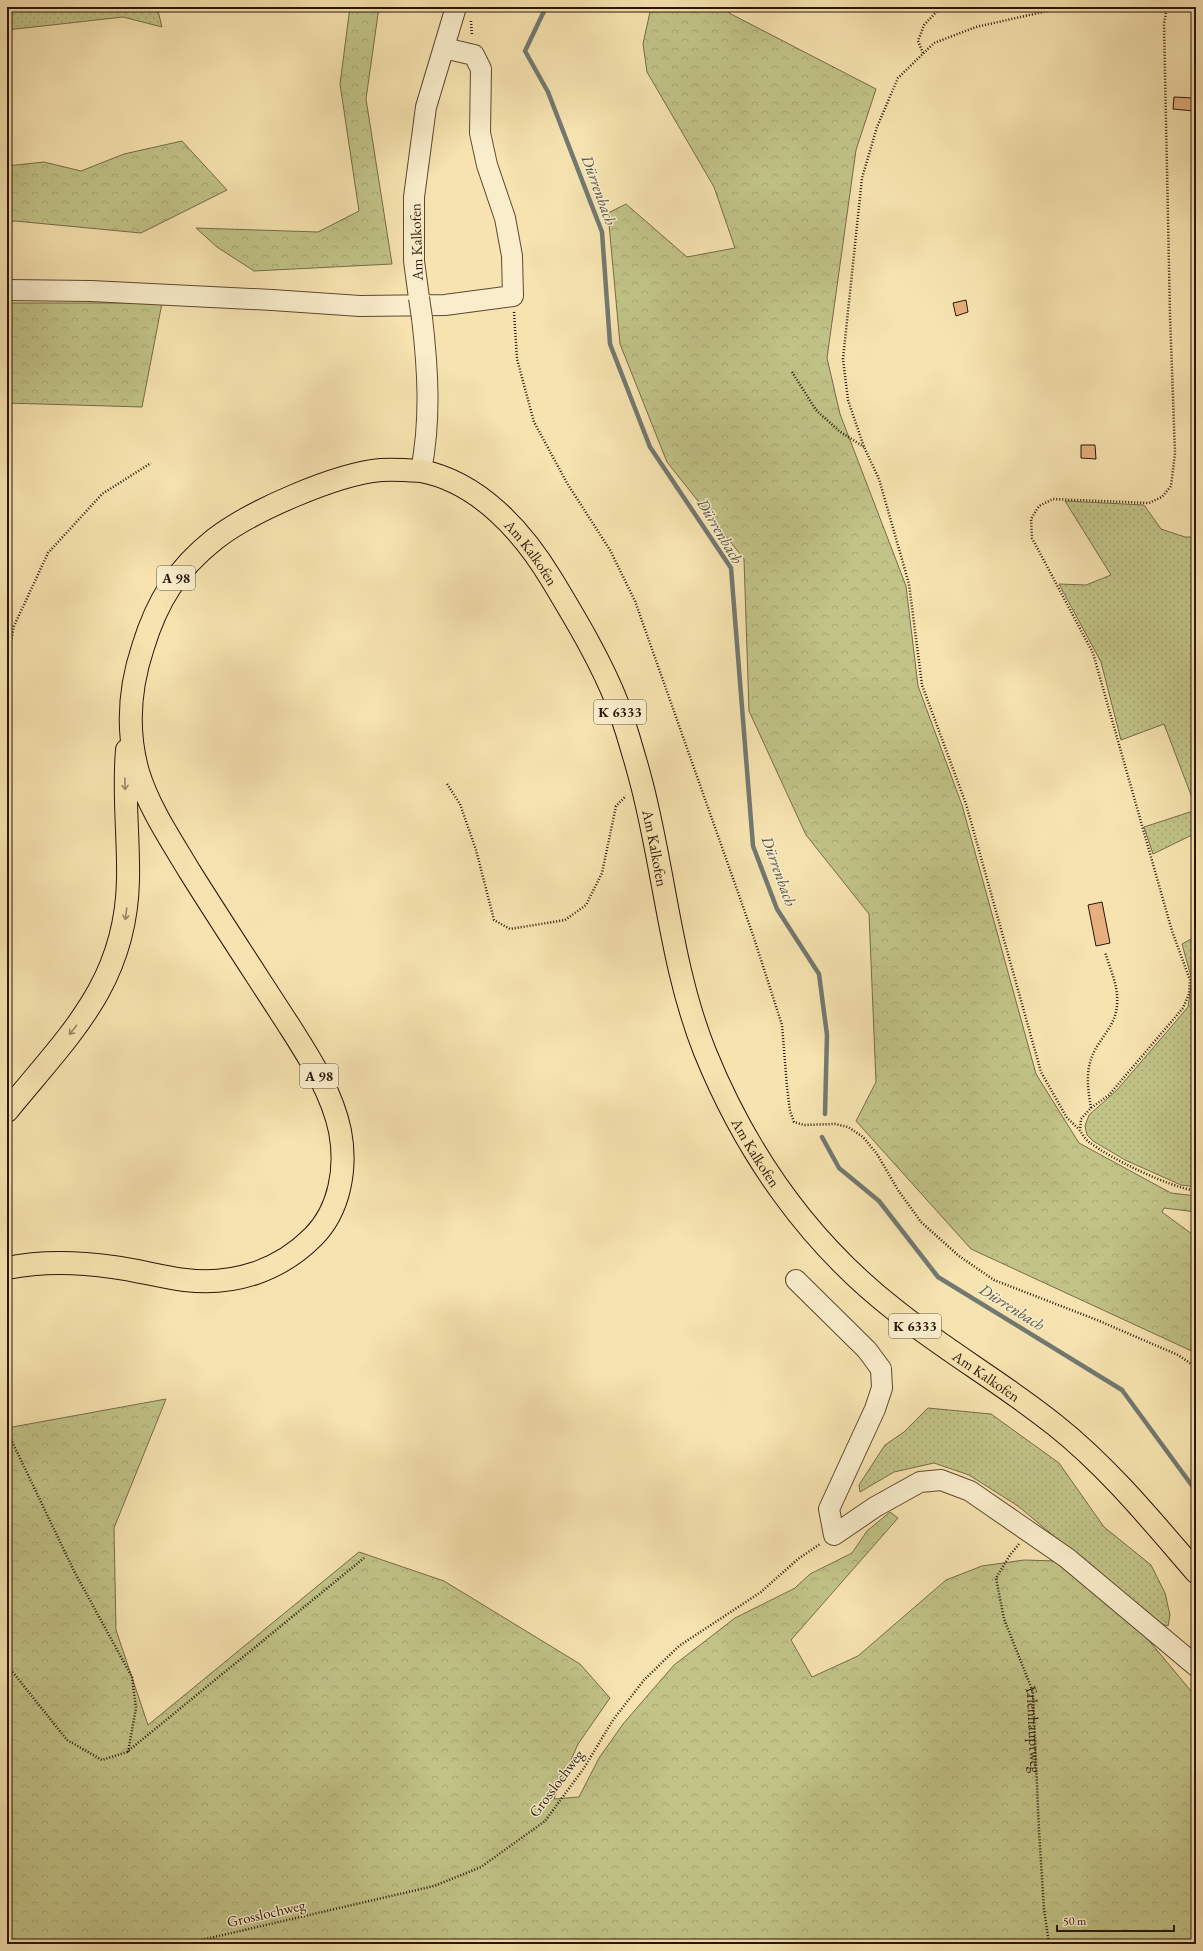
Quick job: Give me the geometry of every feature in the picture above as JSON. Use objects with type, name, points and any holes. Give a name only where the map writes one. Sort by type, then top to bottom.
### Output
[{"type":"main road","name":"A 98","points":[[7,1111],[82,1019],[107,978],[117,953],[124,926],[128,886],[124,781],[133,676],[157,607],[170,585],[187,564],[222,533],[281,502],[346,477],[380,470],[421,471]]},
{"type":"main road","name":"Am Kalkofen","points":[[421,471],[436,474],[475,494],[499,512],[524,538],[544,566],[583,631],[617,702],[642,784],[668,917],[695,1028],[719,1086],[766,1171],[813,1233],[863,1283],[923,1331],[1058,1427],[1119,1485],[1196,1572]]},
{"type":"main road","name":"A 98","points":[[7,1268],[26,1264],[67,1263],[114,1267],[187,1281],[228,1281],[267,1270],[291,1257],[316,1234],[331,1211],[340,1186],[342,1160],[340,1132],[333,1107],[320,1078],[161,824],[148,799],[138,773],[132,744],[130,717]]},
{"type":"street","name":"Am Kalkofen","points":[[421,471],[426,446],[428,408],[427,358],[414,261],[414,196],[426,107],[456,7]]},
{"type":"street","points":[[7,290],[91,291],[360,306],[445,305],[513,296],[512,256],[506,218],[487,165],[480,133],[481,68],[474,55],[444,48]]},
{"type":"street","points":[[796,1280],[867,1350],[881,1369],[882,1388],[876,1409],[830,1509],[834,1535],[875,1507],[920,1482],[941,1480],[970,1491],[1067,1558],[1196,1666]]},
{"type":"path","points":[[923,53],[918,41],[924,25],[941,7]]},
{"type":"path","points":[[1065,7],[976,27],[934,43],[898,78],[876,127],[862,178],[843,359],[848,400],[864,447],[879,479],[910,584],[922,685],[966,804],[1041,1072],[1067,1118],[1080,1130],[1088,1141],[1131,1166],[1180,1188],[1196,1191]]},
{"type":"path","points":[[1080,1130],[1081,1119],[1091,1108],[1109,1095],[1183,1008],[1189,994],[1190,980],[1172,932],[1092,653],[1032,538],[1030,519],[1039,506],[1053,499],[1149,503],[1162,497],[1171,486],[1175,453],[1170,315],[1164,24],[1166,7]]},
{"type":"path","points":[[471,19],[474,55]]},
{"type":"path","points":[[513,296],[517,359],[534,422],[567,483],[610,550],[635,601],[753,935],[782,1025],[787,1088],[790,1111],[794,1122],[804,1126],[835,1124],[848,1128],[862,1137],[877,1154],[898,1190],[921,1222],[959,1256],[994,1280],[1104,1322],[1178,1355],[1196,1367]]},
{"type":"path","points":[[792,372],[816,410],[839,431],[864,447]]},
{"type":"path","points":[[7,662],[14,626],[48,553],[102,494],[152,463]]},
{"type":"path","points":[[447,784],[460,804],[476,850],[494,920],[510,929],[565,920],[586,905],[602,873],[616,806],[632,789],[642,784]]},
{"type":"path","points":[[1091,1108],[1087,1082],[1092,1055],[1110,1026],[1117,1006],[1115,983],[1105,952]]},
{"type":"path","points":[[7,1431],[74,1571],[132,1677],[136,1708],[128,1752]]},
{"type":"path","name":"Erlenhauptweg","points":[[1030,1532],[1010,1555],[996,1578],[1004,1618],[1033,1692],[1039,1832],[1044,1909],[1049,1944]]},
{"type":"path","name":"Grosslochweg","points":[[184,1944],[434,1886],[481,1867],[545,1821],[584,1768],[613,1720],[644,1680],[679,1646],[761,1592],[798,1559],[834,1535]]},
{"type":"path","points":[[7,1665],[67,1740],[102,1760],[128,1752],[364,1558]]},
{"type":"green space","points":[[7,7],[157,7],[162,27],[123,17],[7,30]]},
{"type":"green space","points":[[350,7],[379,7],[366,99],[392,264],[254,271],[217,247],[196,228],[318,232],[359,211],[340,84]]},
{"type":"green space","points":[[651,7],[734,7],[729,13],[876,89],[856,150],[827,358],[840,414],[906,586],[918,686],[962,805],[1036,1074],[1079,1143],[1171,1193],[1196,1196],[1196,1212],[1164,1208],[1162,1212],[1196,1237],[1196,1353],[971,1249],[856,1121],[876,1082],[869,914],[806,835],[749,711],[744,559],[667,462],[620,344],[608,213],[626,204],[687,257],[735,248],[714,187],[647,72],[643,44]]},
{"type":"green space","points":[[182,141],[227,190],[141,233],[15,221],[7,222],[7,166],[44,162],[81,171],[124,154]]},
{"type":"green space","points":[[7,303],[162,303],[142,407],[7,403]]},
{"type":"green space","points":[[1065,501],[1144,505],[1161,529],[1185,537],[1196,537],[1196,808],[1164,724],[1121,740],[1101,662],[1059,584],[1086,585],[1111,575]]},
{"type":"green space","points":[[1196,810],[1196,833],[1153,854],[1144,827]]},
{"type":"green space","points":[[1191,939],[1196,950],[1196,1187],[1181,1185],[1125,1160],[1093,1141],[1087,1135],[1085,1126],[1089,1115],[1117,1090],[1188,1007],[1192,980],[1182,944]]},
{"type":"green space","points":[[166,1399],[114,1528],[116,1630],[148,1725],[359,1552],[444,1581],[580,1664],[610,1698],[578,1744],[554,1799],[579,1797],[599,1758],[623,1724],[674,1665],[735,1618],[795,1588],[810,1574],[852,1553],[867,1531],[890,1512],[898,1518],[791,1640],[812,1677],[858,1656],[946,1580],[982,1566],[1024,1560],[1057,1561],[1141,1631],[1196,1697],[1196,1944],[7,1944],[7,1428]]},
{"type":"green space","points":[[928,1408],[991,1414],[1059,1463],[1104,1527],[1151,1565],[1165,1593],[1170,1615],[1168,1626],[1158,1623],[1018,1506],[969,1475],[934,1463],[894,1472],[860,1492],[859,1485],[885,1445],[904,1432]]},
{"type":"building","points":[[1174,97],[1195,98],[1194,111],[1173,109]]},
{"type":"building","points":[[966,300],[968,312],[956,316],[953,303]]},
{"type":"building","points":[[1081,445],[1095,445],[1096,459],[1081,458]]},
{"type":"building","points":[[1102,902],[1110,943],[1096,946],[1088,905]]},
{"type":"waterway","name":"Dürrenbach","points":[[546,7],[525,51],[548,92],[602,232],[610,344],[650,447],[731,568],[753,846],[777,909],[819,974],[827,1035],[825,1114]]},
{"type":"waterway","name":"Dürrenbach","points":[[822,1137],[839,1168],[879,1201],[938,1277],[1122,1390],[1196,1491]]}]
